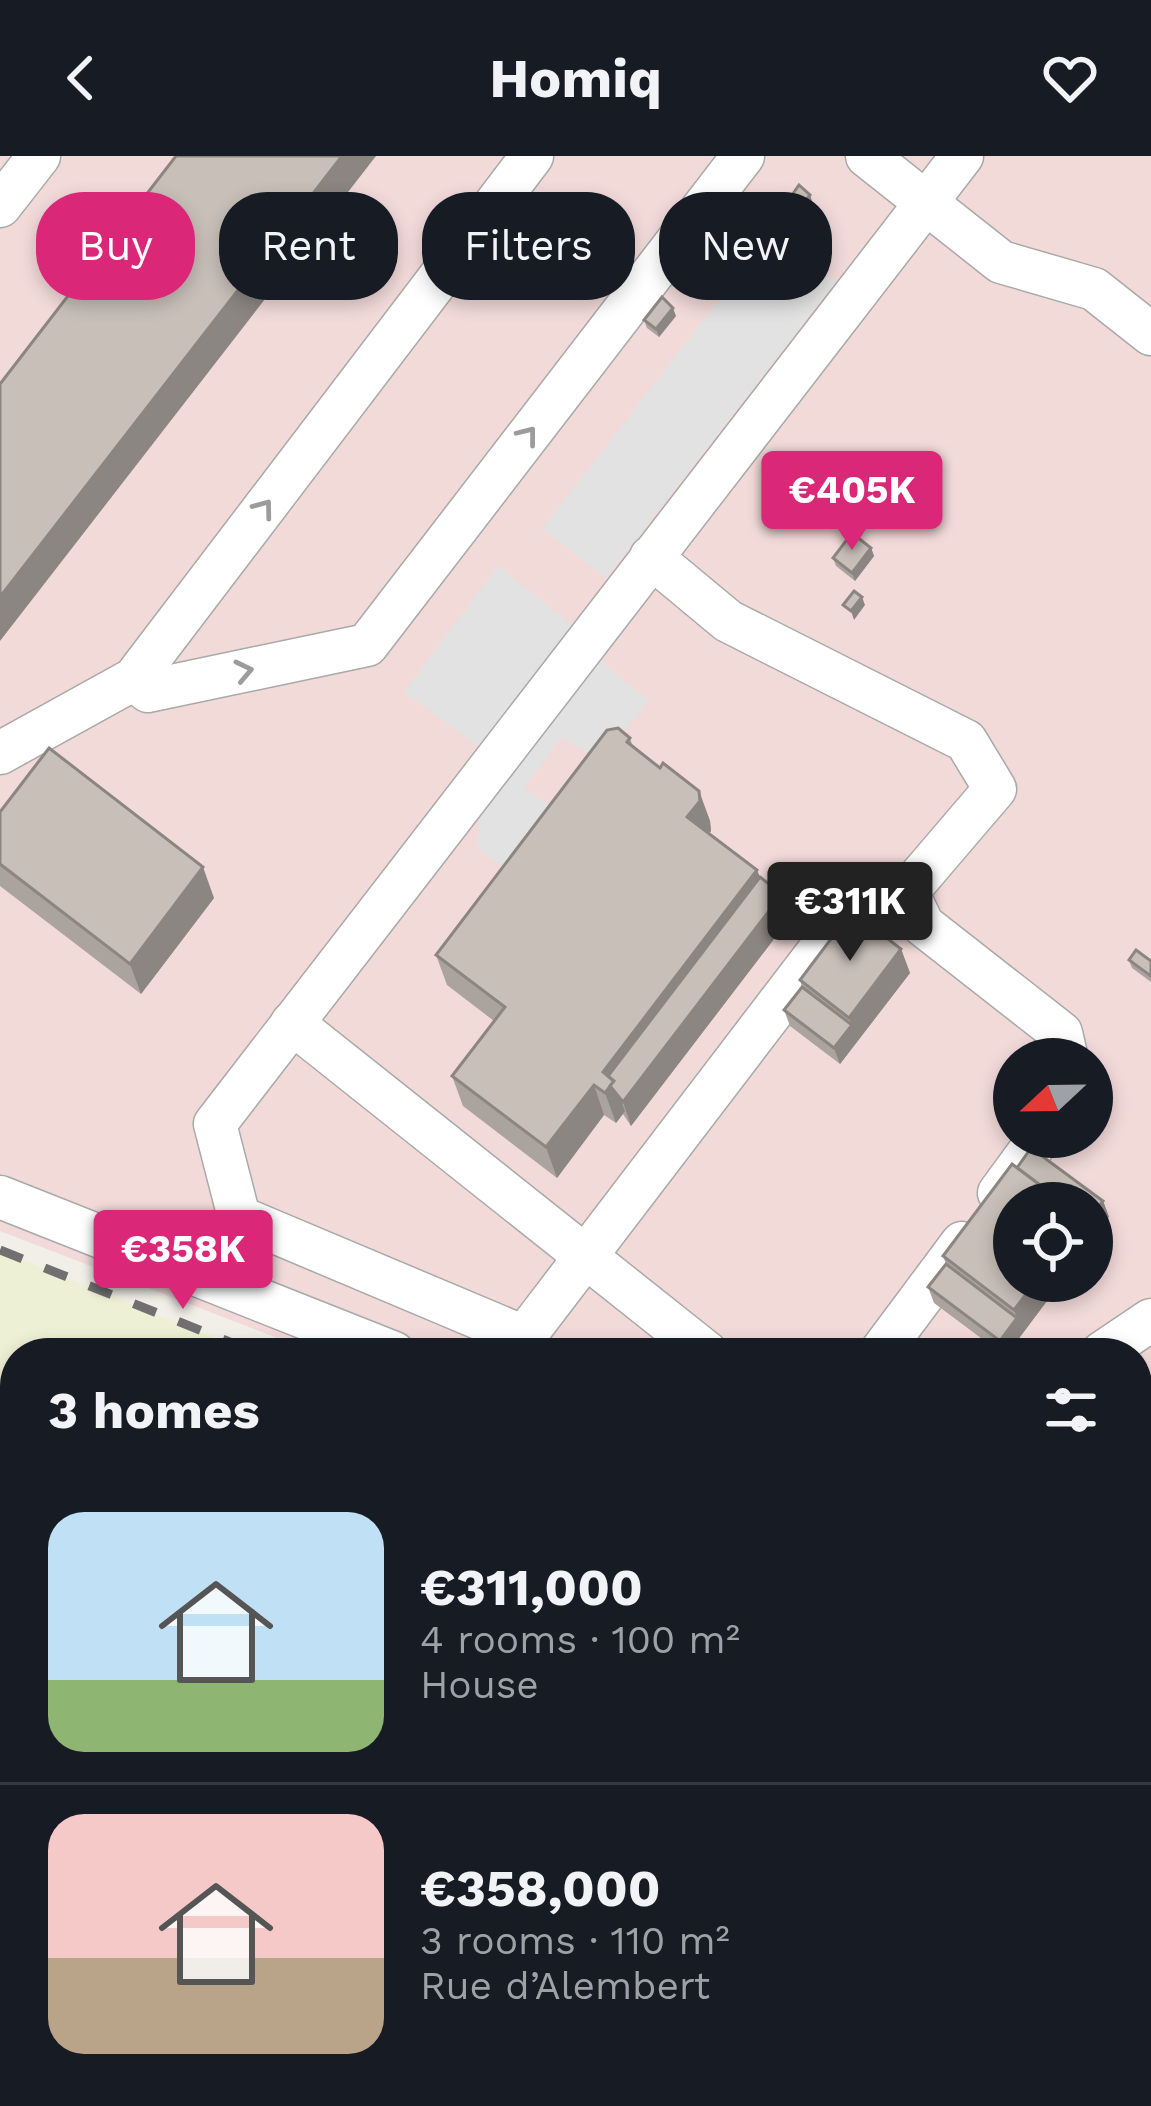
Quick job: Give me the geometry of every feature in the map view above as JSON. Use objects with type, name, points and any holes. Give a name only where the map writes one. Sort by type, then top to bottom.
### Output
[{"type":"street","points":[[0,206],[38,156]]},
{"type":"street","points":[[0,753],[134,679],[532,156]]},
{"type":"street","points":[[134,679],[148,691],[367,645],[743,156]]},
{"type":"street","points":[[866,156],[1001,262],[1094,290],[1151,334]]},
{"type":"street","points":[[651,557],[728,621],[966,741],[995,789],[907,892],[850,910],[524,1336],[238,1217],[215,1124],[607,613],[962,156]]},
{"type":"street","points":[[907,892],[923,925],[1062,1038]]},
{"type":"street","points":[[292,1023],[688,1338]]},
{"type":"street","points":[[891,1338],[1024,1158]]},
{"type":"street","points":[[0,1197],[356,1338]]},
{"type":"street","points":[[1124,1338],[1151,1320]]},
{"type":"shaded area","points":[[0,156],[1151,156],[1151,1338],[277,1338],[0,1231]]},
{"type":"shaded area","points":[[719,300],[821,300],[606,578],[542,529]]},
{"type":"shaded area","points":[[498,566],[571,624],[604,664],[649,701],[599,761],[562,737],[524,788],[560,813],[514,876],[477,848],[484,751],[404,692]]},
{"type":"green space","points":[[0,1250],[214,1338],[0,1338]]},
{"type":"building","points":[[176,156],[342,156],[314,192],[219,192],[219,300],[230,300],[0,597],[0,384],[65,300],[195,300],[195,192],[148,192]]},
{"type":"building","points":[[660,300],[673,308],[656,329],[644,320]]},
{"type":"building","points":[[852,533],[871,548],[852,573],[833,558]]},
{"type":"building","points":[[854,591],[862,597],[851,611],[843,605]]},
{"type":"building","points":[[618,728],[630,738],[627,742],[660,768],[663,763],[699,791],[700,801],[687,817],[757,870],[603,1072],[614,1081],[605,1093],[594,1085],[546,1147],[452,1076],[505,1007],[436,955],[607,730]]},
{"type":"building","points":[[49,748],[203,867],[130,964],[0,864],[0,812]]},
{"type":"building","points":[[760,877],[782,894],[623,1102],[608,1076]]},
{"type":"building","points":[[852,911],[901,949],[849,1018],[800,980]]},
{"type":"building","points":[[1136,950],[1151,961],[1151,976],[1129,960]]},
{"type":"building","points":[[802,987],[852,1025],[834,1048],[784,1010]]},
{"type":"building","points":[[1024,1158],[1045,1158],[1077,1182],[1036,1182],[1017,1168]]},
{"type":"building","points":[[1012,1164],[1036,1182],[998,1182]]},
{"type":"building","points":[[993,1189],[993,1294],[943,1256]]},
{"type":"building","points":[[946,1264],[1017,1318],[1002,1338],[928,1287]]},
{"type":"railway","points":[[0,1250],[220,1338]]}]
